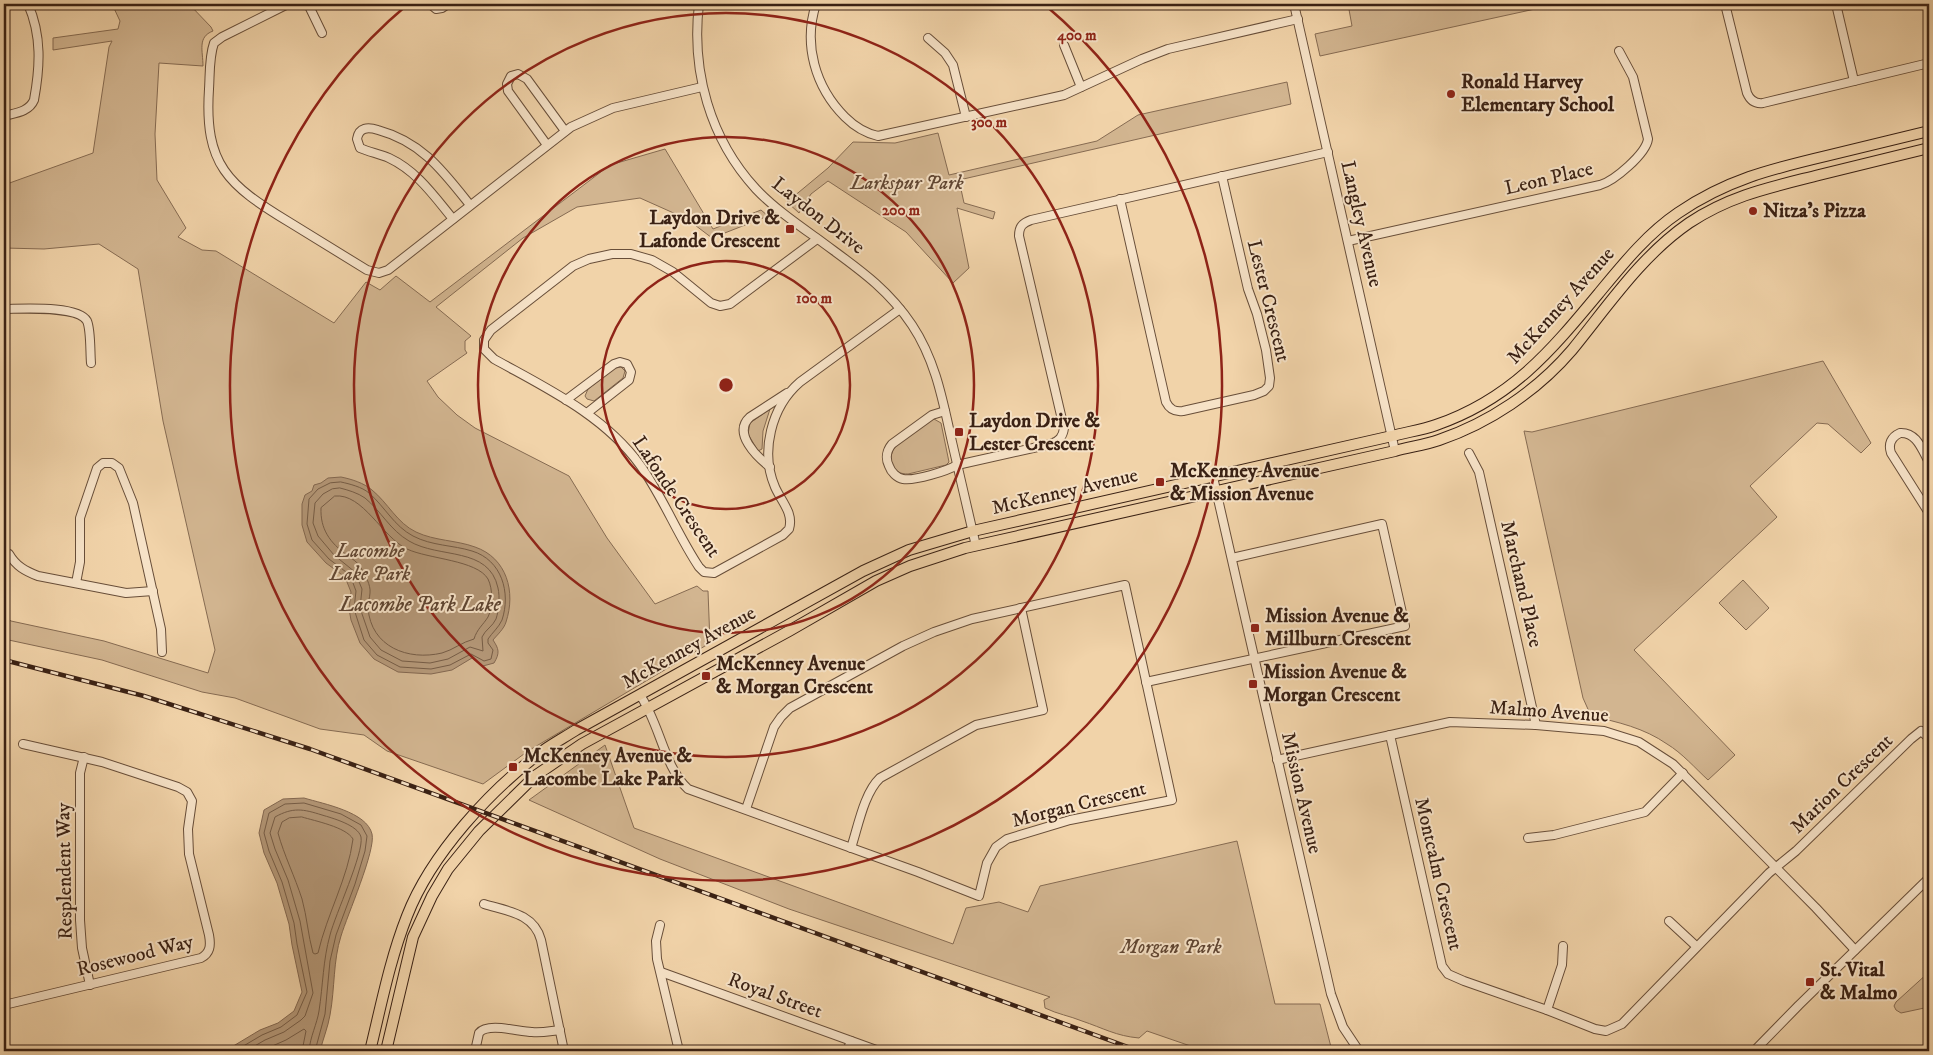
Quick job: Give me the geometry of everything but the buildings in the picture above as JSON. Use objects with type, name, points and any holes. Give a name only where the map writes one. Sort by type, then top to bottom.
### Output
[{"type":"main road","name":"McKenney Avenue","points":[[370,1051],[395,949],[419,889],[437,861],[477,811],[526,764],[545,749],[576,730],[863,571],[909,550],[973,531],[1392,436],[1435,425],[1461,415],[1502,392],[1526,374],[1559,341],[1624,263],[1651,234],[1694,203],[1726,186],[1755,174],[1929,131]]},
{"type":"main road","name":"McKenney Avenue","points":[[386,1051],[413,937],[432,896],[448,869],[479,831],[535,776],[582,744],[876,581],[948,552],[1395,451],[1436,441],[1465,430],[1506,407],[1539,382],[1570,352],[1649,257],[1675,234],[1703,215],[1751,192],[1929,148]]},
{"type":"street","points":[[4,116],[29,108],[34,97],[39,46],[36,24],[28,4]]},
{"type":"street","points":[[288,4],[216,40],[213,45],[208,110],[210,136],[217,157],[230,178],[239,188],[255,201],[367,270],[375,272],[388,270],[565,131],[590,117],[613,108],[702,87]]},
{"type":"street","points":[[308,4],[322,33]]},
{"type":"street","points":[[430,4],[436,9],[448,4]]},
{"type":"street","name":"Laydon Drive","points":[[699,4],[697,42],[702,87],[708,110],[730,154],[745,176],[769,201],[817,239],[868,275],[900,309],[928,353],[945,411],[976,546]]},
{"type":"street","points":[[816,4],[810,37],[812,54],[819,78],[834,105],[857,126],[873,135],[881,136],[1061,96],[1168,49],[1298,19]]},
{"type":"street","name":"Langley Avenue","points":[[1294,4],[1395,451]]},
{"type":"street","points":[[1725,4],[1747,93],[1753,101],[1763,103],[1929,63]]},
{"type":"street","points":[[1836,4],[1854,81]]},
{"type":"street","points":[[928,38],[945,53],[953,65],[966,117]]},
{"type":"street","points":[[1064,45],[1081,87]]},
{"type":"street","name":"Leon Place","points":[[1348,241],[1600,185],[1611,180],[1641,154],[1647,145],[1648,139],[1633,77],[1619,51]]},
{"type":"street","points":[[547,144],[508,91],[506,84],[511,76],[518,74],[527,79],[565,131]]},
{"type":"street","points":[[452,219],[425,185],[410,171],[390,158],[360,148],[357,139],[360,131],[365,128],[372,128],[394,135],[411,144],[428,156],[440,168],[470,205]]},
{"type":"street","points":[[945,411],[932,414],[895,441],[888,450],[888,463],[894,475],[906,479],[948,470],[957,465],[1051,444],[1061,438],[1064,428],[1019,236],[1019,230],[1024,223],[1120,199],[1328,152]]},
{"type":"street","name":"Lester Crescent","points":[[1120,199],[1168,406],[1175,411],[1183,411],[1254,395],[1264,391],[1269,386],[1270,378],[1266,350],[1257,314],[1248,289],[1222,176]]},
{"type":"street","name":"Lafonde Crescent","points":[[791,390],[780,406],[773,423],[769,441],[770,467],[778,493],[790,514],[790,529],[783,535],[722,569],[708,573],[701,570],[639,464],[614,435],[587,413],[494,359],[486,352],[484,345],[486,337],[491,330],[573,266],[589,259],[604,255],[622,254],[639,256],[667,268],[711,304],[724,306],[730,304],[817,239]]},
{"type":"street","points":[[4,309],[67,310],[80,314],[88,324],[91,363]]},
{"type":"street","name":"Lafonde Crescent","points":[[770,467],[756,456],[744,435],[744,424],[750,417],[791,390],[900,309]]},
{"type":"street","points":[[566,400],[616,363],[622,362],[627,364],[631,372],[629,380],[587,413]]},
{"type":"street","points":[[1929,462],[1916,439],[1911,435],[1900,434],[1892,440],[1890,446],[1891,453],[1929,513]]},
{"type":"street","name":"Marchand Place","points":[[1469,453],[1479,472],[1536,725]]},
{"type":"street","points":[[76,584],[80,562],[79,530],[81,513],[97,468],[103,463],[109,462],[119,468],[133,503],[162,634],[162,652]]},
{"type":"street","name":"Mission Avenue","points":[[1213,477],[1334,1005],[1343,1027],[1359,1051]]},
{"type":"street","points":[[1146,682],[1405,626],[1382,524],[1232,558]]},
{"type":"street","points":[[6,554],[28,572],[76,584],[126,593],[153,591]]},
{"type":"street","name":"Morgan Crescent","points":[[640,695],[649,708],[672,767],[688,789],[978,896],[987,863],[996,847],[1007,839],[1070,820],[1172,800],[1125,585],[972,619],[919,639],[790,708],[774,727],[746,809]]},
{"type":"street","points":[[851,848],[870,790],[880,778],[976,725],[1043,710],[1021,608]]},
{"type":"street","name":"Malmo Avenue","points":[[1277,760],[1450,722],[1593,729],[1626,736],[1657,752],[1683,773],[1855,950]]},
{"type":"street","name":"Marion Crescent","points":[[1776,868],[1911,739],[1921,731],[1929,738]]},
{"type":"street","name":"Montcalm Crescent","points":[[1390,735],[1442,966],[1448,974],[1464,981],[1595,1029],[1606,1031],[1622,1024],[1696,946],[1776,868]]},
{"type":"street","name":"Rosewood Way","points":[[4,1005],[201,958],[209,952],[210,942],[189,854],[188,837],[191,796],[178,787],[84,757],[23,744]]},
{"type":"street","name":"Resplendent Way","points":[[84,757],[80,773],[80,914],[82,941],[90,985]]},
{"type":"street","points":[[1528,838],[1554,836],[1645,812],[1683,773]]},
{"type":"street","points":[[1754,1051],[1929,878]]},
{"type":"street","points":[[484,904],[525,917],[536,927],[539,933],[564,1051]]},
{"type":"street","points":[[1669,921],[1696,946]]},
{"type":"street","points":[[660,925],[656,946],[679,1051]]},
{"type":"street","points":[[1547,1010],[1562,965],[1563,946]]},
{"type":"street","name":"Royal Street","points":[[661,972],[879,1051]]},
{"type":"street","points":[[475,1051],[479,1033],[485,1029],[496,1028],[533,1032],[560,1030]]},
{"type":"street","points":[[848,1051],[851,1041]]},
{"type":"green space","name":"Lacombe Lake Park","points":[[112,4],[189,4],[213,31],[203,41],[203,66],[159,63],[155,134],[157,180],[186,228],[178,237],[202,250],[216,251],[334,323],[366,282],[380,290],[396,276],[430,302],[610,165],[665,149],[713,229],[761,210],[768,216],[712,238],[687,219],[640,198],[577,207],[523,238],[436,307],[471,336],[465,341],[467,353],[427,381],[438,397],[457,415],[475,428],[569,476],[607,538],[655,604],[697,586],[703,591],[708,591],[710,643],[528,751],[483,784],[387,751],[364,735],[320,729],[235,698],[202,692],[102,660],[4,639],[4,616],[11,621],[104,641],[208,673],[215,650],[163,421],[138,269],[99,244],[44,249],[4,248],[4,185],[93,153],[109,47],[112,41],[53,50],[53,38],[118,29],[120,21]]},
{"type":"green space","points":[[1348,4],[1558,4],[1320,56],[1315,34],[1352,26]]},
{"type":"green space","name":"Larkspur Park","points":[[1287,82],[1291,104],[959,180],[964,203],[995,212],[993,219],[957,208],[969,268],[953,283],[906,232],[828,181],[811,194],[799,213],[787,202],[828,168],[853,142],[895,143],[938,133],[949,175],[1097,141],[1138,115]]},
{"type":"green space","points":[[1823,361],[1871,443],[1861,453],[1828,424],[1817,423],[1750,486],[1777,517],[1634,650],[1735,755],[1708,780],[1678,752],[1658,738],[1630,726],[1591,716],[1583,698],[1524,431],[1532,432]]},
{"type":"green space","points":[[621,367],[625,371],[623,378],[594,401],[587,399],[585,396],[588,389],[615,368]]},
{"type":"green space","points":[[770,409],[763,431],[762,449],[758,451],[748,434],[750,423]]},
{"type":"green space","points":[[934,419],[941,423],[949,462],[946,465],[908,474],[897,471],[891,461],[893,450],[912,433]]},
{"type":"green space","points":[[1743,580],[1769,608],[1746,630],[1719,603]]},
{"type":"green space","name":"Morgan Park","points":[[605,745],[634,828],[953,944],[966,908],[999,902],[1028,912],[1040,886],[1237,841],[1275,1004],[1320,1004],[1332,1051],[1205,1051],[1147,1031],[1139,1038],[1116,1034],[1045,1008],[1044,1000],[1050,997],[789,909],[660,859],[529,800]]},
{"type":"green space","points":[[1929,972],[1929,1007],[1901,1013],[1896,1010],[1894,1006],[1896,1002]]},
{"type":"water","name":"Lacombe Park Lake","points":[[341,477],[369,488],[378,495],[403,523],[416,532],[475,547],[495,559],[506,577],[510,599],[505,625],[493,640],[498,651],[494,663],[483,666],[472,658],[452,670],[431,674],[398,672],[374,659],[360,643],[351,620],[349,609],[351,592],[345,577],[326,563],[307,542],[302,525],[302,504],[305,495],[312,491],[314,485],[328,478]]},
{"type":"water","points":[[304,798],[333,806],[354,815],[368,826],[372,834],[370,854],[366,868],[338,945],[330,1015],[320,1051],[225,1051],[260,1030],[278,1023],[294,1011],[302,992],[289,924],[277,883],[264,853],[259,833],[264,810],[283,799]]},
{"type":"railway","points":[[4,660],[144,696],[310,749],[1139,1051]]},
{"type":"place","name":"Ronald Harvey Elementary School","points":[[1451,94]]},
{"type":"place","name":"Nitza’s Pizza","points":[[1753,211]]},
{"type":"place","name":"Laydon Drive & Lafonde Crescent","points":[[790,229]]},
{"type":"place","name":"Laydon Drive & Lester Crescent","points":[[959,432]]},
{"type":"place","name":"McKenney Avenue & Mission Avenue","points":[[1160,482]]},
{"type":"place","name":"Mission Avenue & Millburn Crescent","points":[[1255,628]]},
{"type":"place","name":"McKenney Avenue & Morgan Crescent","points":[[706,676]]},
{"type":"place","name":"Mission Avenue & Morgan Crescent","points":[[1253,684]]},
{"type":"place","name":"McKenney Avenue & Lacombe Lake Park","points":[[513,767]]},
{"type":"place","name":"St. Vital & Malmo","points":[[1810,982]]}]
